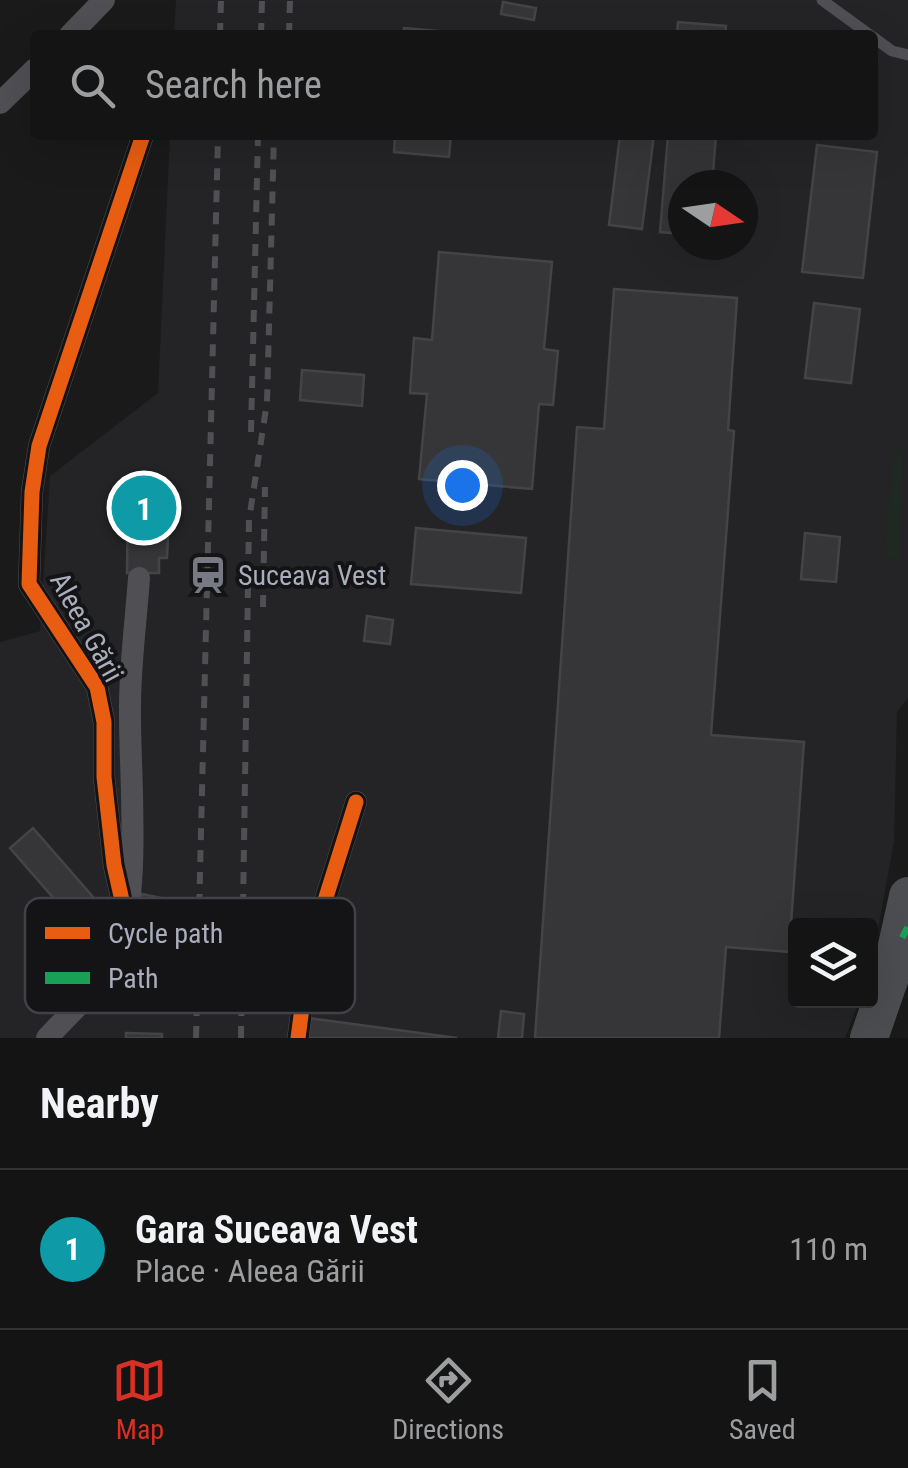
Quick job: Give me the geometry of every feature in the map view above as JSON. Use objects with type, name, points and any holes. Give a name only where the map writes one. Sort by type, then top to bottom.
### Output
[{"type":"main road","points":[[869,1038],[906,920]]},
{"type":"street","points":[[75,30],[104,0]]},
{"type":"street","points":[[0,103],[30,74]]},
{"type":"street","name":"Aleea Gării","points":[[121,898],[114,865],[104,777],[104,722],[97,687],[29,584],[32,492],[39,446],[141,140]]},
{"type":"street","name":"Aleea Gării","points":[[129,898],[130,702],[139,578]]},
{"type":"street","points":[[326,898],[356,802]]},
{"type":"street","name":"Aleea Gării","points":[[47,1038],[70,1013]]},
{"type":"street","points":[[298,1038],[301,1013]]},
{"type":"lane","points":[[822,0],[863,30]]},
{"type":"lane","points":[[878,41],[892,52],[908,55]]},
{"type":"shaded area","points":[[176,0],[908,0],[908,698],[897,712],[894,842],[878,930],[878,918],[788,918],[788,1008],[856,1008],[845,1038],[0,1038],[0,642],[40,631],[50,476],[158,393],[170,140],[878,140],[878,30],[174,30]]},
{"type":"shaded area","points":[[895,448],[903,452],[899,561],[888,556],[885,546]]},
{"type":"building","points":[[503,2],[536,8],[534,20],[501,14]]},
{"type":"building","points":[[678,22],[726,26],[726,30],[677,30]]},
{"type":"building","points":[[395,140],[451,140],[449,157],[394,152]]},
{"type":"building","points":[[619,140],[653,140],[642,229],[609,225]]},
{"type":"building","points":[[668,140],[716,140],[713,170],[668,170],[668,233],[660,232]]},
{"type":"building","points":[[817,145],[877,152],[863,278],[802,272]]},
{"type":"building","points":[[439,252],[552,262],[544,349],[558,351],[553,405],[539,404],[532,489],[419,479],[427,394],[410,393],[414,338],[432,340]]},
{"type":"building","points":[[614,289],[737,298],[728,430],[734,431],[711,735],[804,742],[788,952],[726,947],[719,1038],[535,1038],[577,427],[604,429]]},
{"type":"building","points":[[814,303],[860,309],[851,383],[805,378]]},
{"type":"building","points":[[302,370],[364,375],[362,406],[300,400]]},
{"type":"building","points":[[128,479],[160,479],[159,537],[168,537],[167,558],[159,558],[159,573],[127,573]]},
{"type":"building","points":[[416,528],[526,538],[521,593],[411,584]]},
{"type":"building","points":[[805,533],[840,537],[836,582],[801,579]]},
{"type":"building","points":[[367,616],[393,620],[390,644],[364,641]]},
{"type":"building","points":[[33,828],[94,898],[53,898],[10,848]]},
{"type":"building","points":[[501,1011],[524,1014],[522,1038],[498,1038]]},
{"type":"building","points":[[301,1017],[457,1038],[300,1038]]},
{"type":"building","points":[[126,1033],[162,1034],[162,1038],[126,1038]]},
{"type":"railway","points":[[220,30],[221,0]]},
{"type":"railway","points":[[261,30],[262,0]]},
{"type":"railway","points":[[289,30],[290,0]]},
{"type":"railway","points":[[199,898],[218,140]]},
{"type":"railway","points":[[251,432],[258,140]]},
{"type":"railway","points":[[243,898],[249,520],[267,402],[274,140]]},
{"type":"railway","points":[[263,607],[265,487]]},
{"type":"railway","points":[[196,1038],[197,1013]]},
{"type":"railway","points":[[241,1013],[241,1038]]},
{"type":"marked path","points":[[902,931],[908,934]]},
{"type":"cycle path","points":[[121,898],[114,865],[104,777],[104,722],[97,687],[29,584],[32,492],[39,446],[141,140]]},
{"type":"cycle path","points":[[326,898],[356,802]]},
{"type":"cycle path","points":[[298,1038],[301,1013]]},
{"type":"place","name":"Gara Suceava Vest","points":[[144,508]]},
{"type":"place","name":"Suceava Vest","points":[[208,575]]}]
